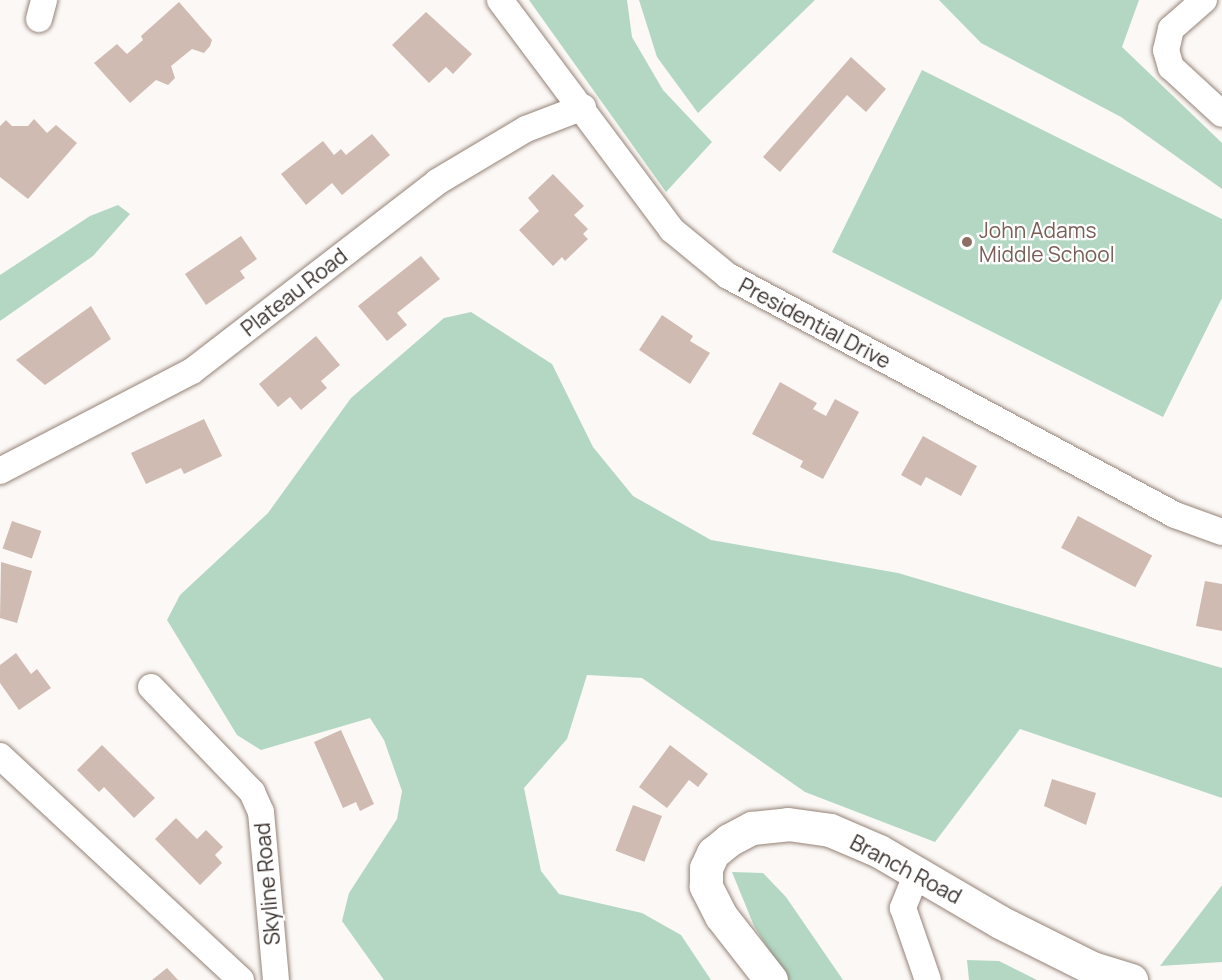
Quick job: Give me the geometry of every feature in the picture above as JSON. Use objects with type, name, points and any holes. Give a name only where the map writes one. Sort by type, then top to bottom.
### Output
[{"type":"street","name":"Presidential Drive","points":[[500,0],[583,107],[672,230],[728,276],[1174,515],[1222,532]]},
{"type":"street","points":[[1204,0],[1171,29],[1166,50],[1171,67],[1222,114]]},
{"type":"street","name":"Plateau Road","points":[[0,471],[192,371],[437,182],[526,129],[583,107]]},
{"type":"street","name":"Skyline Road","points":[[151,687],[252,792],[261,812],[276,980]]},
{"type":"street","points":[[0,756],[24,781],[241,980]]},
{"type":"street","name":"Branch Road","points":[[771,980],[721,916],[706,886],[706,868],[713,853],[729,840],[761,827],[788,824],[830,830],[879,851],[1000,922],[1092,968],[1131,980]]},
{"type":"street","points":[[917,873],[903,908],[922,972],[928,980]]},
{"type":"green space","points":[[529,0],[627,0],[632,37],[663,90],[712,142],[666,192]]},
{"type":"green space","points":[[639,0],[815,0],[698,113],[657,57]]},
{"type":"green space","points":[[939,0],[1139,0],[1122,47],[1222,143],[1222,189],[1121,117],[981,43]]},
{"type":"green space","points":[[922,70],[1222,219],[1222,298],[1163,417],[832,252]]},
{"type":"green space","points":[[118,205],[130,214],[93,256],[0,321],[0,275],[90,216]]},
{"type":"green space","points":[[471,312],[552,364],[593,447],[633,496],[711,540],[898,573],[1222,668],[1222,798],[1020,729],[935,842],[805,792],[642,678],[587,675],[567,739],[524,788],[541,871],[559,894],[642,913],[681,935],[711,980],[384,980],[342,921],[349,893],[397,819],[402,791],[384,740],[370,718],[261,750],[237,735],[167,620],[180,595],[268,513],[351,398],[444,318]]},
{"type":"green space","points":[[732,872],[763,873],[786,897],[843,980],[788,980],[754,926]]},
{"type":"green space","points":[[1222,885],[1222,962],[1160,966]]},
{"type":"green space","points":[[967,960],[999,961],[1037,980],[969,980]]},
{"type":"building","points":[[179,2],[212,40],[210,46],[204,53],[192,49],[171,66],[175,78],[168,85],[156,80],[130,103],[94,63],[117,44],[127,54],[143,40],[141,36]]},
{"type":"building","points":[[426,12],[472,54],[453,74],[446,67],[429,83],[392,45]]},
{"type":"building","points":[[851,57],[886,89],[866,112],[847,95],[780,172],[763,157]]},
{"type":"building","points":[[34,119],[47,133],[56,125],[77,143],[28,199],[0,177],[0,126],[6,120],[12,126],[28,126]]},
{"type":"building","points":[[372,134],[390,155],[342,195],[332,183],[306,205],[281,174],[323,141],[334,155],[341,149],[346,155]]},
{"type":"building","points":[[553,174],[584,206],[574,215],[588,229],[583,234],[588,239],[565,261],[562,257],[553,266],[519,230],[539,211],[528,198]]},
{"type":"building","points":[[241,236],[257,259],[240,271],[245,278],[206,305],[185,274]]},
{"type":"building","points":[[421,256],[440,279],[397,313],[407,325],[387,341],[358,306]]},
{"type":"building","points":[[91,306],[111,339],[45,385],[16,360]]},
{"type":"building","points":[[662,315],[693,336],[690,341],[710,353],[690,384],[639,350]]},
{"type":"building","points":[[316,336],[340,365],[321,381],[327,388],[301,410],[290,397],[278,407],[259,384]]},
{"type":"building","points":[[780,382],[817,403],[813,409],[826,416],[835,399],[859,412],[823,479],[800,467],[803,461],[752,434]]},
{"type":"building","points":[[204,419],[222,456],[184,474],[181,468],[146,484],[131,453]]},
{"type":"building","points":[[923,436],[977,466],[961,496],[926,477],[921,486],[901,475]]},
{"type":"building","points":[[1078,516],[1152,555],[1135,587],[1061,548]]},
{"type":"building","points":[[12,521],[41,531],[32,559],[3,548]]},
{"type":"building","points":[[1,562],[32,571],[17,623],[0,618]]},
{"type":"building","points":[[1205,581],[1222,584],[1222,631],[1196,626]]},
{"type":"building","points":[[16,653],[31,674],[37,669],[51,688],[19,710],[0,683],[0,665]]},
{"type":"building","points":[[341,730],[374,804],[360,811],[356,802],[343,808],[314,742]]},
{"type":"building","points":[[102,745],[155,798],[134,818],[104,787],[99,792],[77,770]]},
{"type":"building","points":[[670,745],[708,774],[698,787],[689,780],[667,808],[639,787]]},
{"type":"building","points":[[1052,779],[1096,793],[1086,825],[1044,806]]},
{"type":"building","points":[[633,805],[662,816],[644,862],[615,851]]},
{"type":"building","points":[[176,818],[197,839],[206,830],[223,847],[215,855],[222,863],[200,885],[155,839]]},
{"type":"building","points":[[167,968],[178,980],[152,980]]},
{"type":"place","name":"John Adams Middle School","points":[[967,242]]}]
